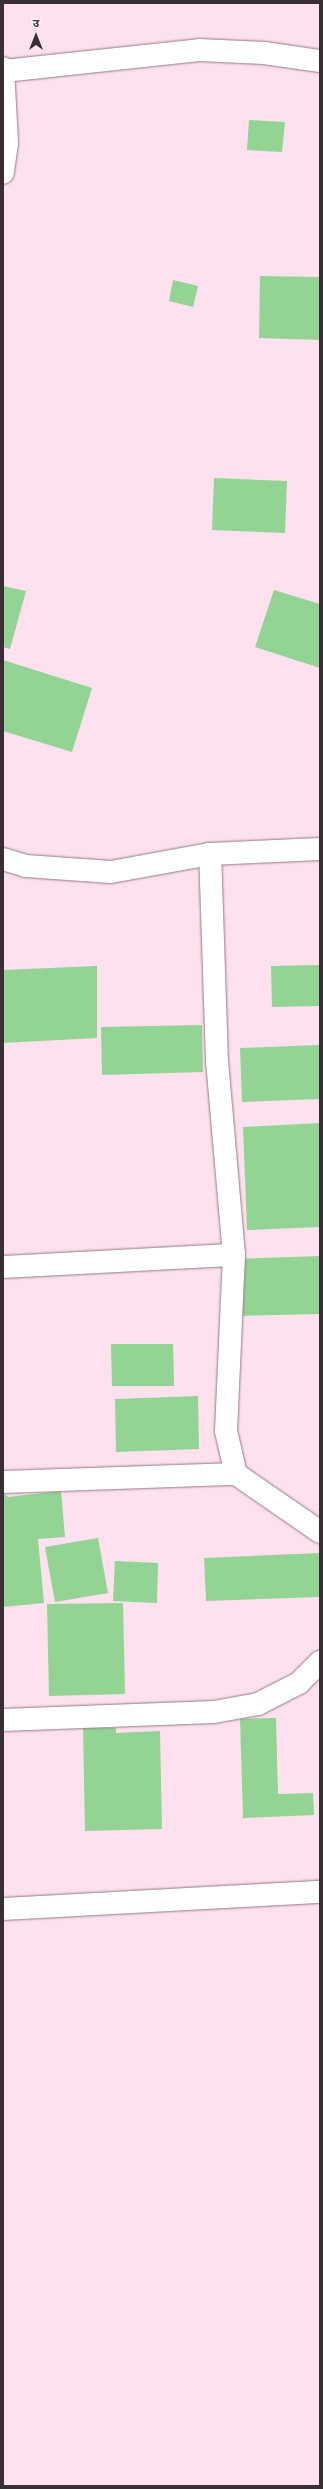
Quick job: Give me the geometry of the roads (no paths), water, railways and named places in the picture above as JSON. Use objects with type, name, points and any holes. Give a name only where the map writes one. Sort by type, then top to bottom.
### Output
[{"type":"street","points":[[3,173],[7,143],[3,70],[199,50],[264,53],[320,61]]},
{"type":"street","points":[[3,859],[26,866],[111,872],[210,854],[320,849]]},
{"type":"street","points":[[210,854],[216,1062],[234,1254],[226,1431],[236,1474]]},
{"type":"street","points":[[3,1267],[234,1254]]},
{"type":"street","points":[[3,1482],[236,1474],[320,1532]]},
{"type":"street","points":[[3,1720],[214,1712],[258,1704],[299,1683],[320,1662]]},
{"type":"street","points":[[3,1910],[320,1892]]}]
